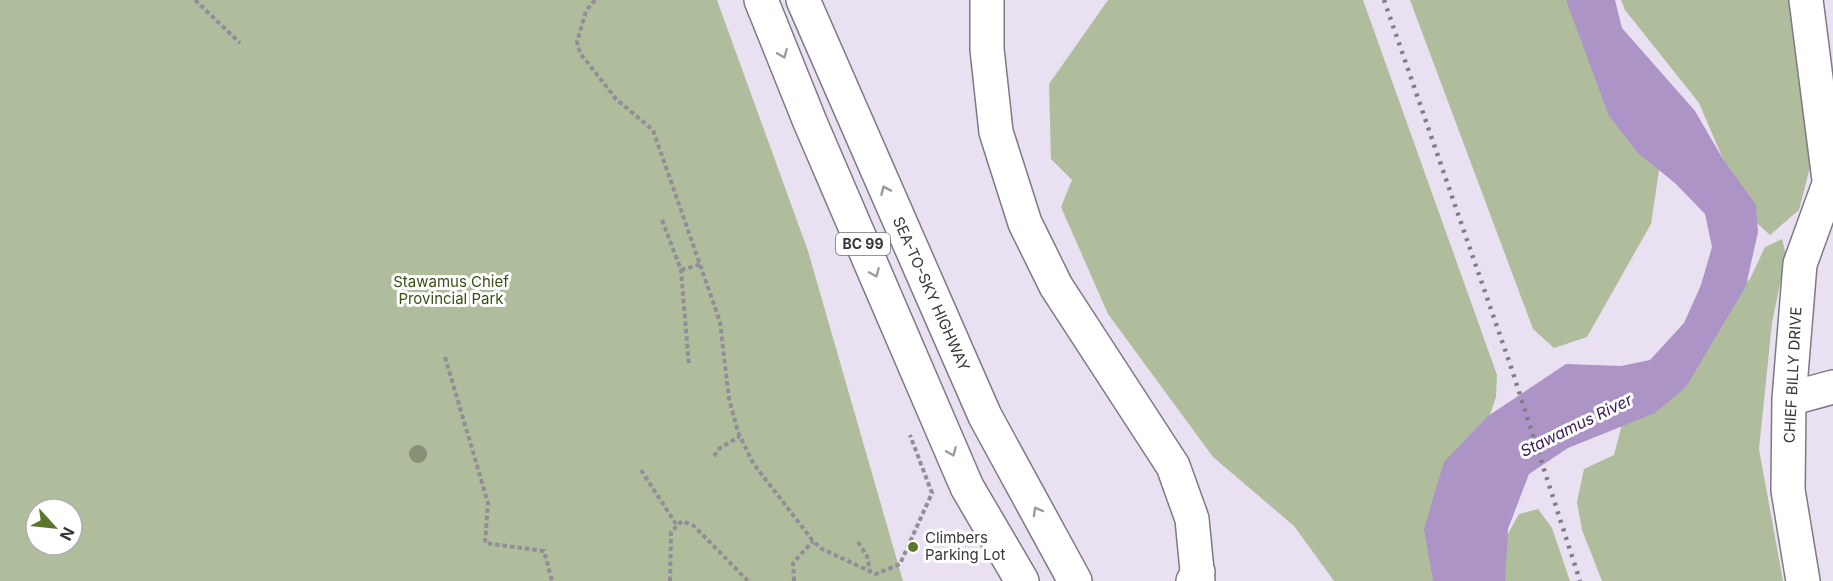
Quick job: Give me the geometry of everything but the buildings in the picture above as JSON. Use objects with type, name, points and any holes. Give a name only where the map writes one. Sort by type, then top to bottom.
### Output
[{"type":"main road","name":"BC 99","points":[[761,0],[810,122],[967,487],[1022,581]]},
{"type":"main road","name":"SEA-TO-SKY HIGHWAY","points":[[803,0],[985,416],[1075,581]]},
{"type":"main road","points":[[987,0],[987,49],[996,132],[1025,223],[1056,286],[1173,466],[1192,519],[1197,579]]},
{"type":"main road","points":[[1806,0],[1831,177]]},
{"type":"main road","name":"CHIEF BILLY DRIVE","points":[[1803,581],[1788,490],[1789,399],[1800,264],[1831,177]]},
{"type":"main road","points":[[1789,399],[1833,387]]},
{"type":"main road","points":[[1057,549],[1093,581]]},
{"type":"path","points":[[195,0],[240,44]]},
{"type":"path","points":[[595,0],[586,11],[577,42],[580,53],[616,99],[652,130],[720,322],[729,399],[740,436],[753,463],[813,542],[822,549],[876,574],[900,564]]},
{"type":"path","points":[[662,220],[681,270],[689,366]]},
{"type":"path","points":[[681,270],[701,264]]},
{"type":"path","points":[[445,357],[488,503],[485,543],[544,551],[552,581]]},
{"type":"path","points":[[714,456],[720,448],[740,436]]},
{"type":"path","points":[[641,470],[676,524]]},
{"type":"path","points":[[670,581],[671,532],[676,524],[682,521],[694,526],[748,581]]},
{"type":"path","points":[[794,581],[793,563],[813,542]]},
{"type":"path","points":[[858,542],[867,556],[870,571]]},
{"type":"green space","name":"Stawamus Chief Provincial Park","points":[[0,0],[717,0],[808,251],[903,581],[0,581]]},
{"type":"green space","points":[[1108,0],[1363,0],[1497,375],[1496,397],[1482,438],[1445,581],[1334,581],[1294,526],[1213,457],[1108,314],[1061,207],[1072,180],[1051,159],[1049,84]]},
{"type":"green space","points":[[1410,0],[1578,0],[1661,157],[1651,224],[1587,337],[1554,348],[1533,329]]},
{"type":"green space","points":[[1621,0],[1792,0],[1817,140],[1799,210],[1770,235],[1746,213],[1699,103],[1625,10]]},
{"type":"green space","points":[[1782,239],[1786,255],[1772,323],[1759,449],[1783,581],[1602,581],[1582,530],[1577,502],[1584,469],[1614,455],[1623,420],[1724,301],[1750,279],[1765,247]]},
{"type":"green space","points":[[1538,509],[1552,528],[1570,581],[1496,581],[1496,555],[1519,514]]},
{"type":"water","name":"Stawamus River","points":[[1566,0],[1615,0],[1622,28],[1695,111],[1723,159],[1756,205],[1758,232],[1746,286],[1686,387],[1655,413],[1568,448],[1529,474],[1508,529],[1505,581],[1433,581],[1424,529],[1444,462],[1488,416],[1566,364],[1621,366],[1650,360],[1684,323],[1701,285],[1712,247],[1705,214],[1676,184],[1638,153],[1609,116]]},
{"type":"railway","points":[[1384,0],[1511,367],[1580,581]]},
{"type":"place","name":"Climbers Parking Lot","points":[[913,547]]}]
